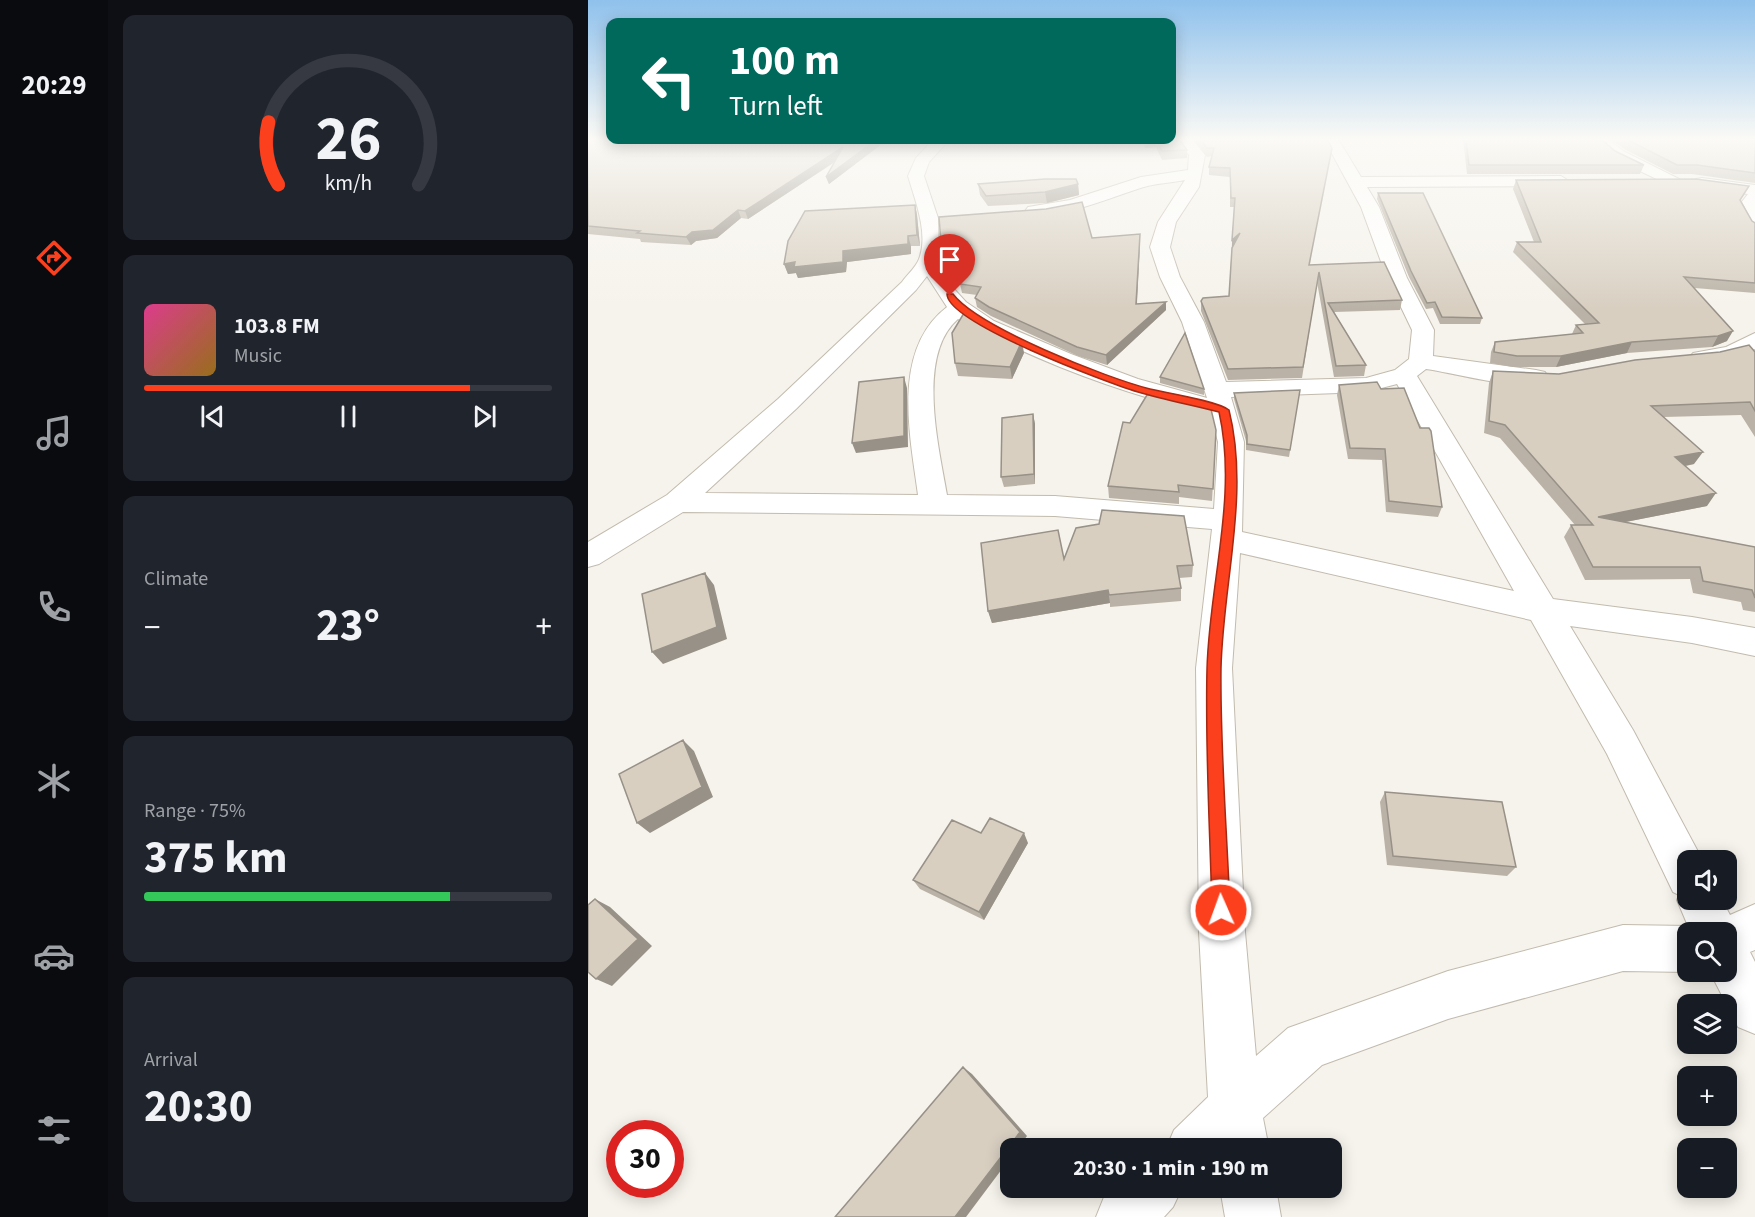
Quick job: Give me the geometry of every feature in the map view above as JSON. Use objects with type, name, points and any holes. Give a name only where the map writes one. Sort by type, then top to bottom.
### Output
[{"type":"street","points":[[588,556],[677,502],[787,404],[909,286],[929,261],[941,217],[928,196]]},
{"type":"street","points":[[1011,212],[1047,210],[1073,205],[1100,196]]},
{"type":"street","points":[[1185,196],[1167,222],[1160,247],[1170,277],[1193,322],[1220,400],[1231,442],[1227,530],[1214,668],[1222,932],[1239,1129]]},
{"type":"street","points":[[1363,196],[1370,207],[1397,278],[1423,330],[1413,368],[1543,610],[1620,742],[1677,855]]},
{"type":"street","points":[[1755,197],[1746,208],[1755,226]]},
{"type":"street","points":[[929,261],[941,284],[959,308],[982,323],[1074,365],[1142,390],[1220,400],[1366,385],[1413,368],[1513,376],[1554,376]]},
{"type":"street","points":[[934,506],[920,414],[927,354],[938,327],[959,308]]},
{"type":"street","points":[[1680,360],[1732,353],[1755,340]]},
{"type":"street","points":[[677,502],[1055,506],[1227,530],[1543,610],[1692,630],[1755,642]]},
{"type":"street","points":[[1737,934],[1755,927]]},
{"type":"street","points":[[1218,1138],[1239,1129],[1306,1046],[1448,995],[1623,948],[1677,949]]},
{"type":"street","points":[[1737,976],[1755,1010]]},
{"type":"street","points":[[1124,1217],[1144,1198]]},
{"type":"street","points":[[1250,1198],[1253,1217]]},
{"type":"building","points":[[588,196],[768,196],[745,211],[738,210],[713,230],[692,232],[686,237],[588,226]]},
{"type":"building","points":[[1231,196],[1323,196],[1309,265],[1384,262],[1402,300],[1328,303],[1366,365],[1336,366],[1319,272],[1303,367],[1228,369],[1201,301],[1203,298],[1229,296],[1232,248],[1240,233],[1232,240],[1235,198],[1231,198]]},
{"type":"building","points":[[1379,196],[1424,196],[1482,318],[1442,317],[1435,302],[1427,303]]},
{"type":"building","points":[[1522,196],[1743,196],[1740,200],[1755,223],[1755,283],[1684,277],[1733,331],[1718,336],[1632,342],[1561,356],[1517,356],[1494,352],[1495,342],[1583,333],[1576,325],[1599,323],[1517,242],[1541,242]]},
{"type":"building","points":[[1082,202],[1092,238],[1140,234],[1136,304],[1166,302],[1106,355],[1077,347],[989,307],[975,298],[981,287],[960,284],[973,261],[949,262],[948,242],[941,242],[939,217],[1046,209]]},
{"type":"building","points":[[915,205],[917,235],[908,236],[908,244],[843,251],[843,262],[794,267],[795,262],[784,264],[788,241],[805,211]]},
{"type":"building","points":[[964,313],[1022,341],[1010,367],[955,363],[952,333]]},
{"type":"building","points":[[1185,333],[1204,389],[1160,377]]},
{"type":"building","points":[[1749,345],[1755,352],[1755,411],[1750,402],[1651,406],[1703,452],[1675,457],[1716,493],[1598,517],[1755,547],[1755,598],[1752,590],[1703,581],[1700,567],[1593,567],[1571,525],[1593,525],[1505,425],[1489,421],[1493,371],[1559,374],[1635,360],[1720,352]]},
{"type":"building","points":[[904,377],[904,436],[852,443],[859,382]]},
{"type":"building","points":[[1377,382],[1381,389],[1404,388],[1420,428],[1429,428],[1431,431],[1442,507],[1389,501],[1385,449],[1350,448],[1339,385]]},
{"type":"building","points":[[1300,390],[1290,450],[1247,444],[1247,435],[1234,393]]},
{"type":"building","points":[[1161,392],[1210,405],[1216,430],[1213,489],[1178,485],[1179,492],[1108,486],[1123,422],[1130,423],[1147,395]]},
{"type":"building","points":[[1033,414],[1034,474],[1001,477],[1002,418]]},
{"type":"building","points":[[1102,510],[1184,516],[1193,565],[1177,566],[1181,588],[1109,595],[1108,590],[988,611],[981,543],[1058,530],[1064,559],[1076,528],[1099,524]]},
{"type":"building","points":[[705,573],[717,627],[652,652],[642,594]]},
{"type":"building","points":[[683,740],[702,787],[637,823],[619,774]]},
{"type":"building","points":[[1385,792],[1502,802],[1516,867],[1393,856]]},
{"type":"building","points":[[990,818],[1024,833],[979,912],[913,880],[952,820],[981,833]]},
{"type":"building","points":[[595,899],[638,939],[596,979],[588,972],[588,905]]},
{"type":"building","points":[[963,1067],[1020,1132],[1015,1138],[1000,1138],[1000,1158],[955,1217],[835,1217]]},
{"type":"route","points":[[950,296],[959,308],[982,323],[1074,365],[1142,390],[1224,410],[1231,442],[1231,486],[1214,668],[1221,910]]}]
